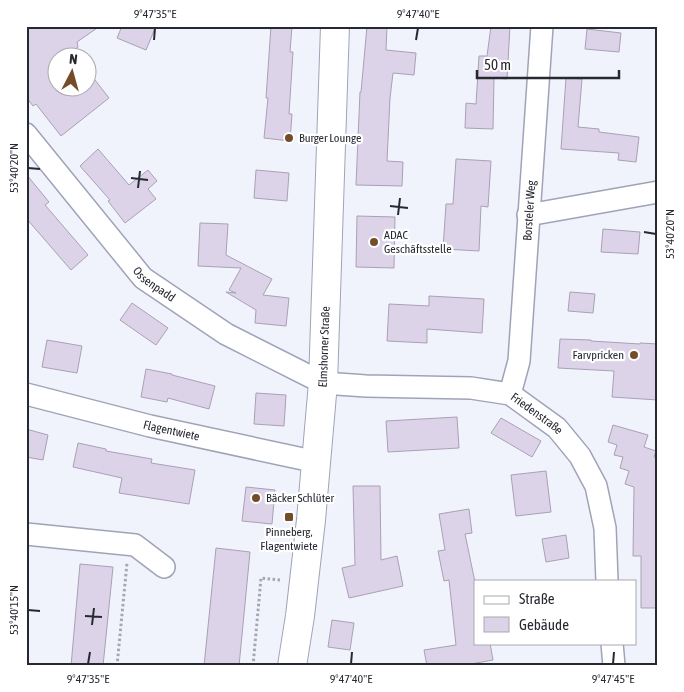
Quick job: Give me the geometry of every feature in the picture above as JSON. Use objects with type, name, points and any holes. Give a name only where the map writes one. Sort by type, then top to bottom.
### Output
[{"type":"main road","name":"Elmshorner Straße","points":[[292,666],[300,616],[317,462],[323,383],[336,26]]},
{"type":"street","name":"Borsteler Weg","points":[[510,394],[519,361],[542,26]]},
{"type":"street","name":"Ossenpadd","points":[[26,134],[144,278],[226,334],[323,383]]},
{"type":"street","points":[[528,215],[658,192]]},
{"type":"street","name":"Friedenstraße","points":[[323,383],[366,386],[471,388],[510,394],[556,428],[580,456],[596,486],[605,528],[607,580]]},
{"type":"street","name":"Flagentwiete","points":[[26,394],[150,426],[317,462]]},
{"type":"street","points":[[26,534],[135,544],[164,567]]},
{"type":"street","points":[[612,644],[614,666]]},
{"type":"path","points":[[117,666],[128,560],[135,544]]},
{"type":"path","points":[[253,666],[261,578],[280,580]]},
{"type":"building","points":[[26,26],[100,26],[77,42],[77,48],[48,48],[48,98],[98,98],[98,84],[109,98],[61,136],[36,104],[33,106],[26,97]]},
{"type":"building","points":[[122,26],[156,26],[146,50],[117,38]]},
{"type":"building","points":[[271,26],[292,26],[290,52],[293,52],[289,114],[292,114],[290,141],[264,138]]},
{"type":"building","points":[[367,26],[387,26],[386,50],[416,53],[414,75],[393,73],[390,98],[387,161],[403,162],[402,186],[356,185],[360,92]]},
{"type":"building","points":[[491,26],[510,26],[507,79],[494,78],[493,129],[465,128],[466,103],[476,104],[479,56],[487,56]]},
{"type":"building","points":[[587,29],[621,33],[619,52],[585,49]]},
{"type":"building","points":[[566,78],[582,79],[578,127],[599,129],[599,132],[639,137],[636,162],[618,160],[619,153],[561,149]]},
{"type":"building","points":[[98,149],[129,185],[148,170],[157,181],[148,189],[156,199],[125,223],[108,201],[110,200],[80,166]]},
{"type":"building","points":[[456,159],[491,161],[488,207],[481,206],[479,251],[443,249],[446,204],[453,204]]},
{"type":"building","points":[[256,170],[289,173],[287,201],[254,198]]},
{"type":"building","points":[[26,174],[49,202],[45,205],[88,255],[71,270],[26,218]]},
{"type":"building","points":[[357,216],[395,217],[394,268],[356,267]]},
{"type":"building","points":[[200,223],[228,224],[226,255],[272,279],[263,295],[289,298],[286,326],[255,323],[256,310],[226,292],[236,293],[229,290],[241,268],[198,266]]},
{"type":"building","points":[[603,229],[640,232],[638,254],[601,252]]},
{"type":"building","points":[[570,292],[595,294],[593,313],[568,311]]},
{"type":"building","points":[[429,296],[484,299],[482,333],[427,329],[427,343],[387,341],[389,304],[429,306]]},
{"type":"building","points":[[132,303],[168,328],[156,345],[120,320]]},
{"type":"building","points":[[560,339],[658,344],[658,400],[612,397],[614,371],[558,368]]},
{"type":"building","points":[[47,340],[82,346],[77,373],[42,367]]},
{"type":"building","points":[[146,369],[215,386],[209,409],[168,398],[167,402],[141,397]]},
{"type":"building","points":[[256,393],[286,395],[284,426],[254,424]]},
{"type":"building","points":[[457,417],[459,448],[388,452],[386,421]]},
{"type":"building","points":[[501,418],[541,441],[532,457],[491,433]]},
{"type":"building","points":[[613,425],[648,435],[644,447],[656,451],[654,457],[658,458],[658,608],[641,608],[641,556],[633,556],[634,487],[625,484],[629,471],[620,468],[623,457],[614,455],[617,445],[608,442]]},
{"type":"building","points":[[26,429],[48,435],[43,460],[26,457]]},
{"type":"building","points":[[78,443],[106,449],[106,451],[152,459],[151,463],[195,470],[189,504],[119,493],[122,478],[73,467]]},
{"type":"building","points":[[546,471],[551,512],[516,516],[511,475]]},
{"type":"building","points":[[353,486],[380,486],[381,560],[397,556],[403,586],[349,598],[342,568],[355,565]]},
{"type":"building","points":[[246,487],[275,490],[272,524],[242,521]]},
{"type":"building","points":[[469,509],[472,533],[465,534],[475,580],[474,644],[490,644],[493,660],[460,666],[427,666],[424,650],[456,645],[449,580],[444,581],[438,551],[445,550],[439,514]]},
{"type":"building","points":[[566,535],[569,558],[546,562],[542,539]]},
{"type":"building","points":[[216,548],[250,552],[239,666],[204,666]]},
{"type":"building","points":[[80,564],[113,567],[103,666],[71,666]]},
{"type":"building","points":[[332,620],[354,623],[350,650],[328,647]]},
{"type":"place","name":"Burger Lounge","points":[[289,138]]},
{"type":"place","name":"ADAC Geschäftsstelle","points":[[374,242]]},
{"type":"place","name":"Farvpricken","points":[[634,355]]},
{"type":"place","name":"Bäcker Schlüter","points":[[256,498]]},
{"type":"place","name":"Pinneberg, Flagentwiete","points":[[289,517]]}]
